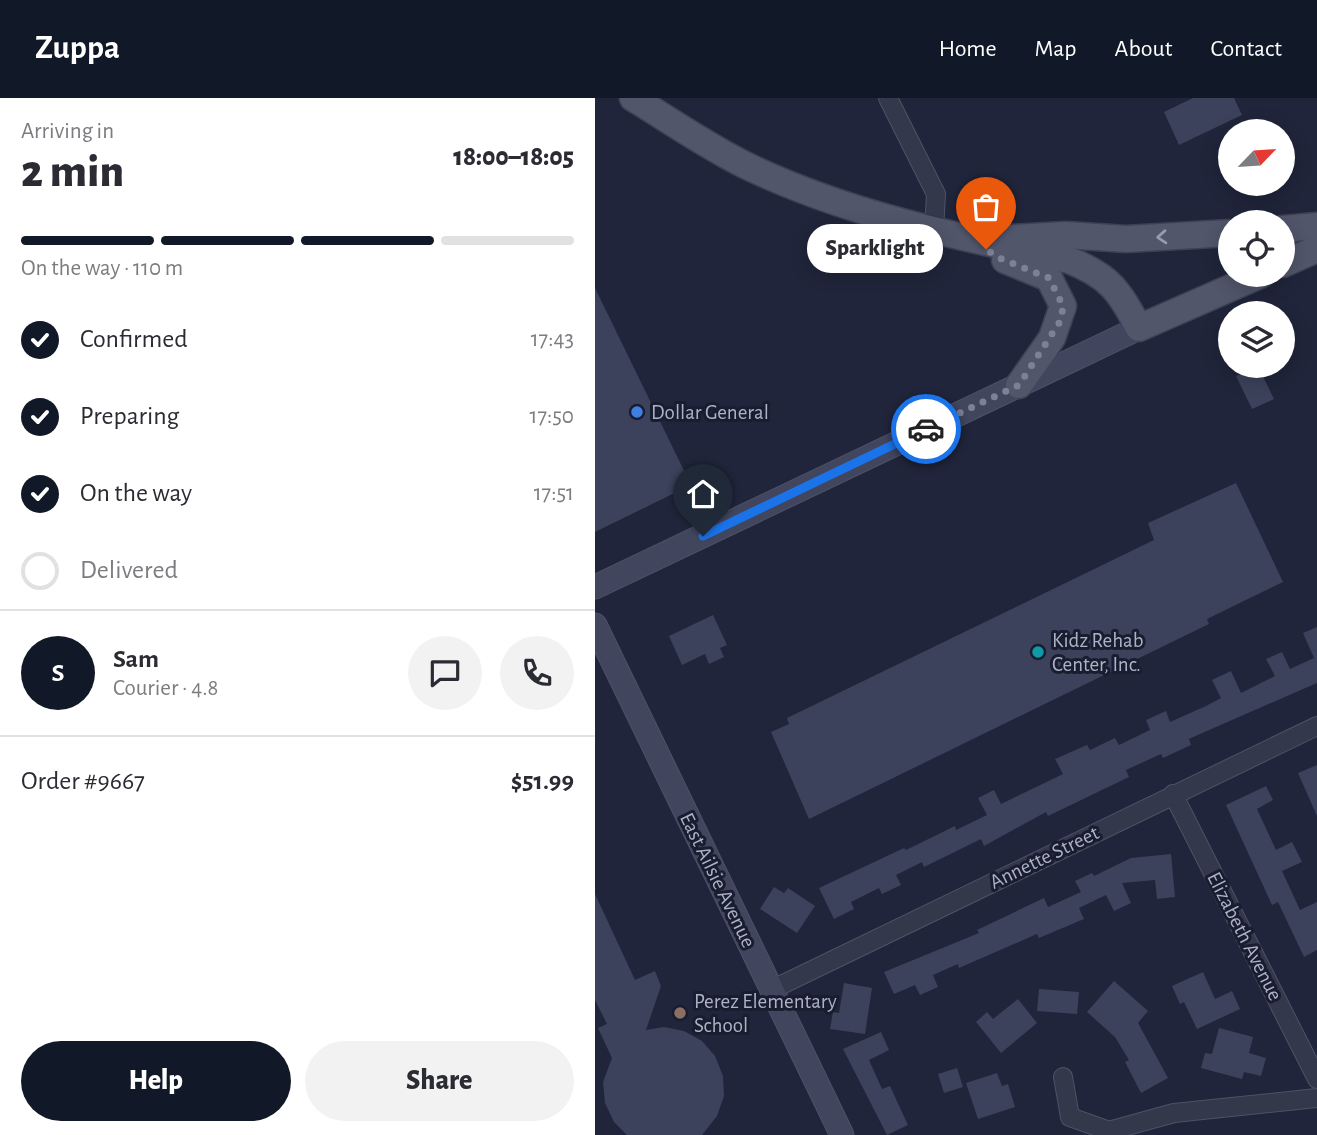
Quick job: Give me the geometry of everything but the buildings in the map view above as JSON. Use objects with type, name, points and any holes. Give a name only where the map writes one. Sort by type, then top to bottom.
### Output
[{"type":"main road","points":[[633,98],[742,163],[824,197],[883,217],[1069,260],[1097,271],[1118,291],[1139,328]]},
{"type":"main road","points":[[1295,228],[1317,226]]},
{"type":"main road","points":[[974,240],[1066,235],[1126,239],[1218,234]]},
{"type":"main road","points":[[974,240],[997,257],[1049,278],[1063,306],[1052,338],[1019,385]]},
{"type":"main road","points":[[1295,259],[1317,249]]},
{"type":"main road","points":[[595,587],[1139,328],[1233,287]]},
{"type":"main road","name":"East Ailsie Avenue","points":[[595,625],[842,1135]]},
{"type":"street","points":[[888,98],[936,194],[934,230]]},
{"type":"street","name":"Annette Street","points":[[771,990],[1317,726]]},
{"type":"street","name":"Elizabeth Avenue","points":[[1173,794],[1317,1079]]},
{"type":"street","points":[[1063,1077],[1070,1116],[1109,1131],[1174,1113],[1317,1097]]},
{"type":"way so far","points":[[926,429],[1019,385],[1052,338],[1061,320],[1063,306],[1059,291],[1049,278],[997,257],[986,249]]},
{"type":"place","name":"Sparklight","points":[[986,249]]},
{"type":"place","name":"Dollar General","points":[[637,412]]},
{"type":"place","name":"Kidz Rehab Center, Inc.","points":[[1038,652]]},
{"type":"place","name":"Perez Elementary School","points":[[680,1013]]},
{"type":"route","points":[[703,536],[926,429]]}]
